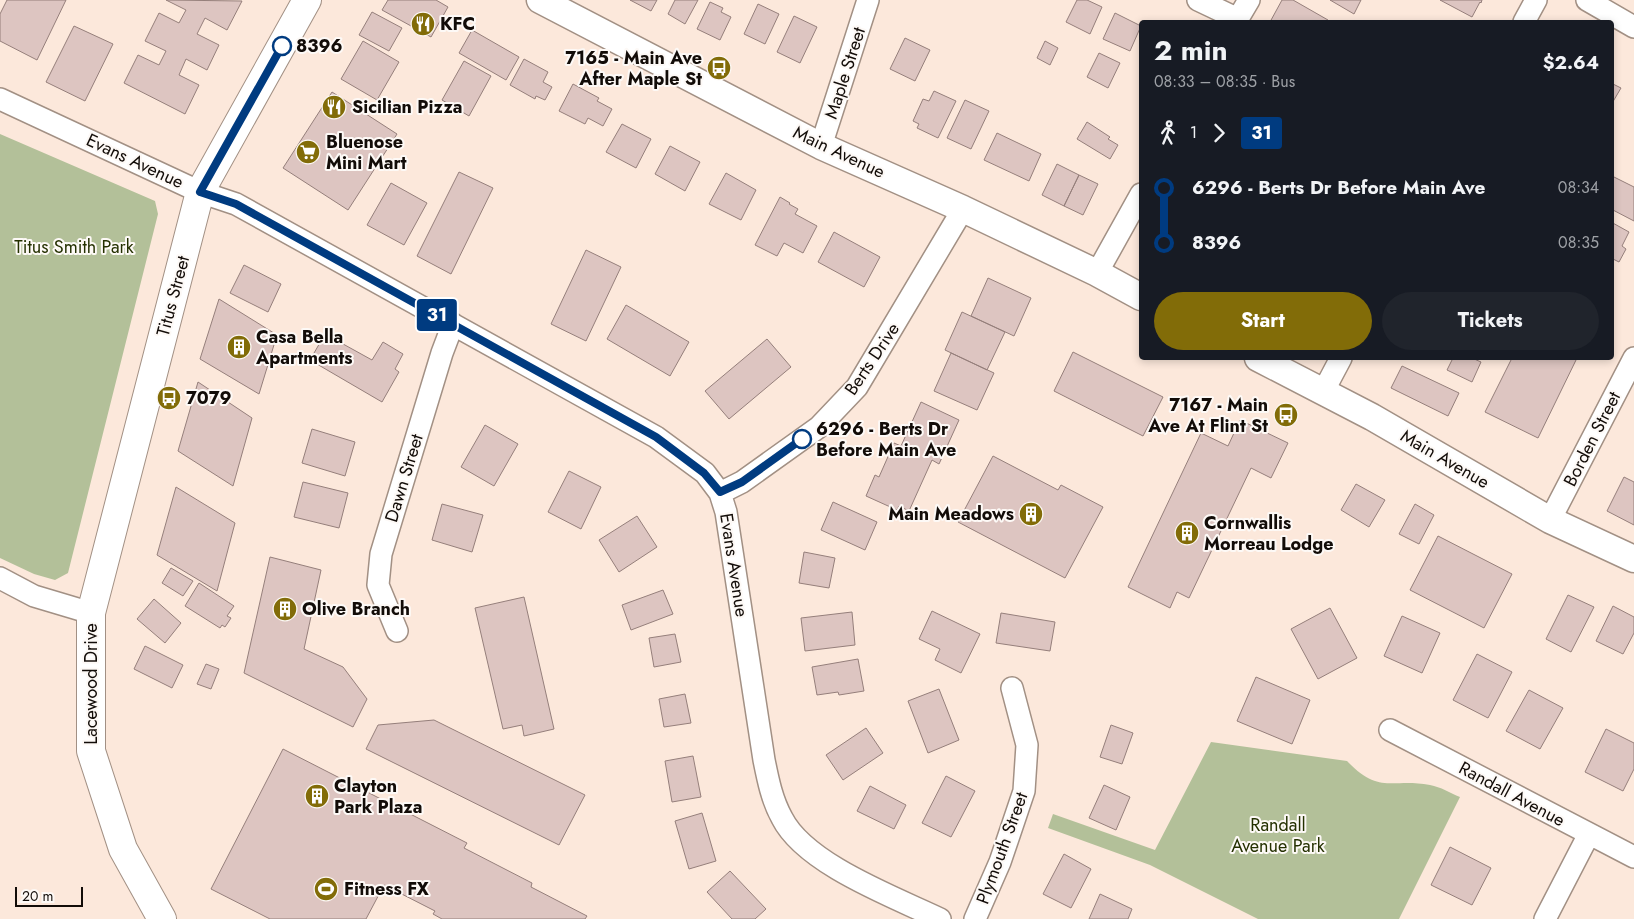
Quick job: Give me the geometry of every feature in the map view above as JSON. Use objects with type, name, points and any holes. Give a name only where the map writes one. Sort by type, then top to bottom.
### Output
[{"type":"main road","name":"Titus Street","points":[[91,613],[200,192],[307,0]]},
{"type":"main road","name":"Lacewood Drive","points":[[91,613],[91,751],[123,849],[162,919]]},
{"type":"street","name":"Main Avenue","points":[[540,0],[821,146],[963,209],[1097,273],[1139,296]]},
{"type":"street","name":"Maple Street","points":[[821,146],[868,0]]},
{"type":"street","points":[[1198,0],[1235,20]]},
{"type":"street","points":[[1238,20],[1249,0]]},
{"type":"street","points":[[1525,20],[1536,0]]},
{"type":"street","points":[[1587,0],[1634,27]]},
{"type":"street","name":"Evans Avenue","points":[[0,98],[200,192],[236,204],[656,437],[704,473],[720,492],[726,512],[764,760],[772,796],[782,820],[798,840],[820,858],[852,876],[940,919]]},
{"type":"street","points":[[1097,273],[1139,198]]},
{"type":"street","name":"Berts Drive","points":[[720,492],[742,482],[819,427],[857,387],[963,209]]},
{"type":"street","name":"Dawn Street","points":[[397,631],[378,585],[381,554],[442,353],[453,324]]},
{"type":"street","name":"Borden Street","points":[[1550,520],[1634,358]]},
{"type":"street","name":"Main Avenue","points":[[1262,360],[1372,417],[1550,520],[1634,559]]},
{"type":"street","points":[[1323,392],[1340,360]]},
{"type":"street","points":[[0,578],[34,596],[91,613]]},
{"type":"street","name":"Plymouth Street","points":[[975,919],[1000,862],[1024,791],[1027,745],[1012,688]]},
{"type":"street","name":"Randall Avenue","points":[[1390,730],[1634,857]]},
{"type":"street","points":[[1545,919],[1589,834]]},
{"type":"green space","name":"Titus Smith Park","points":[[0,134],[155,201],[158,214],[68,573],[55,580],[34,574],[0,558]]},
{"type":"green space","name":"Randall Avenue Park","points":[[1211,742],[1347,761],[1358,772],[1377,782],[1430,785],[1460,797],[1399,919],[1258,919],[1150,865],[1048,828],[1053,814],[1155,850]]},
{"type":"building","points":[[7,0],[66,0],[37,60],[0,41],[0,14]]},
{"type":"building","points":[[166,0],[242,1],[227,30],[205,18],[197,34],[219,45],[207,70],[186,59],[179,75],[199,85],[185,114],[124,83],[138,55],[159,65],[166,51],[145,41],[159,13],[179,23],[186,10]]},
{"type":"building","name":"KFC","points":[[388,0],[436,0],[448,7],[431,37],[382,10]]},
{"type":"building","points":[[630,0],[657,0],[651,11]]},
{"type":"building","points":[[675,0],[698,0],[685,24],[668,14]]},
{"type":"building","points":[[1077,0],[1087,0],[1102,7],[1090,34],[1066,22]]},
{"type":"building","points":[[1282,0],[1293,0],[1328,20],[1271,20]]},
{"type":"building","points":[[1330,0],[1361,0],[1354,14]]},
{"type":"building","points":[[1440,0],[1482,0],[1472,17]]},
{"type":"building","points":[[710,2],[723,8],[721,12],[731,17],[720,40],[697,29]]},
{"type":"building","points":[[758,4],[779,14],[765,44],[744,34]]},
{"type":"building","points":[[372,12],[402,28],[389,51],[359,35]]},
{"type":"building","points":[[1115,13],[1139,25],[1139,31],[1130,51],[1103,39]]},
{"type":"building","points":[[794,16],[817,27],[800,63],[777,52]]},
{"type":"building","points":[[74,26],[113,44],[85,101],[46,82]]},
{"type":"building","points":[[472,30],[519,57],[506,80],[459,53]]},
{"type":"building","points":[[905,38],[930,50],[915,81],[890,69]]},
{"type":"building","points":[[363,41],[399,62],[377,100],[341,79]]},
{"type":"building","points":[[1045,41],[1058,48],[1050,65],[1037,58]]},
{"type":"building","points":[[1099,53],[1120,63],[1108,88],[1087,77]]},
{"type":"building","points":[[524,59],[548,72],[543,82],[552,87],[545,100],[536,96],[535,99],[510,85]]},
{"type":"building","points":[[464,61],[491,76],[469,116],[442,100]]},
{"type":"building","points":[[573,84],[599,98],[597,101],[612,109],[603,126],[588,118],[585,124],[559,111]]},
{"type":"building","points":[[1614,84],[1621,88],[1614,100]]},
{"type":"building","points":[[934,91],[956,101],[938,138],[917,128],[919,124],[913,121],[923,99],[929,101]]},
{"type":"building","points":[[332,92],[397,134],[348,210],[283,168]]},
{"type":"building","points":[[965,100],[989,111],[971,149],[947,138]]},
{"type":"building","points":[[1087,122],[1110,137],[1108,139],[1118,145],[1110,159],[1077,139]]},
{"type":"building","points":[[622,124],[651,139],[636,168],[606,152]]},
{"type":"building","points":[[997,133],[1041,154],[1029,181],[984,160]]},
{"type":"building","points":[[670,146],[700,162],[685,191],[655,174]]},
{"type":"building","points":[[1057,164],[1079,175],[1064,206],[1042,195]]},
{"type":"building","points":[[459,172],[493,188],[451,274],[417,256]]},
{"type":"building","points":[[726,173],[756,190],[741,220],[709,204]]},
{"type":"building","points":[[1079,175],[1098,184],[1083,215],[1064,206]]},
{"type":"building","points":[[1614,177],[1634,187],[1634,221],[1614,211]]},
{"type":"building","points":[[391,183],[427,203],[404,245],[367,225]]},
{"type":"building","points":[[780,197],[798,209],[795,214],[817,226],[803,253],[784,243],[777,256],[755,245]]},
{"type":"building","points":[[1614,224],[1629,232],[1622,246],[1626,249],[1619,262],[1614,260]]},
{"type":"building","points":[[834,232],[880,257],[864,287],[818,262]]},
{"type":"building","points":[[586,250],[621,267],[586,341],[551,324]]},
{"type":"building","points":[[244,265],[281,284],[268,312],[230,293]]},
{"type":"building","points":[[988,278],[1031,298],[1014,336],[971,316]]},
{"type":"building","name":"Casa Bella Apartments","points":[[219,299],[277,335],[259,394],[200,359]]},
{"type":"building","points":[[626,305],[689,342],[670,376],[607,339]]},
{"type":"building","points":[[962,312],[1005,332],[987,370],[945,350]]},
{"type":"building","points":[[325,334],[372,360],[383,342],[403,354],[395,369],[399,372],[382,402],[310,360]]},
{"type":"building","points":[[767,339],[791,367],[729,419],[705,391]]},
{"type":"building","points":[[1073,352],[1163,397],[1143,436],[1054,391]]},
{"type":"building","points":[[951,353],[994,373],[977,410],[934,391]]},
{"type":"building","points":[[1452,360],[1476,360],[1481,362],[1472,382],[1447,370]]},
{"type":"building","points":[[1511,360],[1576,360],[1538,438],[1485,412]]},
{"type":"building","points":[[1402,366],[1459,393],[1448,416],[1391,388]]},
{"type":"building","points":[[198,382],[252,418],[233,486],[178,451]]},
{"type":"building","points":[[921,402],[959,420],[939,464],[932,460],[909,511],[899,506],[897,510],[866,496],[875,475],[879,477],[894,443],[901,446]]},
{"type":"building","name":"Cornwallis Morreau Lodge","points":[[1240,420],[1288,443],[1271,478],[1251,468],[1189,598],[1177,592],[1170,608],[1128,587],[1201,433],[1228,446]]},
{"type":"building","points":[[485,425],[518,444],[494,486],[461,467]]},
{"type":"building","points":[[312,429],[355,442],[345,476],[302,463]]},
{"type":"building","name":"Main Meadows","points":[[993,456],[1058,490],[1061,485],[1103,507],[1065,578],[958,522]]},
{"type":"building","points":[[569,471],[601,487],[581,529],[548,512]]},
{"type":"building","points":[[1624,477],[1634,482],[1634,525],[1607,511]]},
{"type":"building","points":[[303,482],[348,493],[339,528],[294,517]]},
{"type":"building","points":[[1356,484],[1385,500],[1369,527],[1341,510]]},
{"type":"building","points":[[176,487],[235,523],[217,591],[157,555]]},
{"type":"building","points":[[833,502],[877,522],[865,550],[821,530]]},
{"type":"building","points":[[442,504],[483,515],[472,552],[432,540]]},
{"type":"building","points":[[1415,504],[1434,515],[1419,544],[1399,534]]},
{"type":"building","points":[[637,516],[657,547],[619,572],[599,540]]},
{"type":"building","points":[[1438,536],[1512,574],[1484,628],[1410,590]]},
{"type":"building","points":[[804,552],[835,558],[829,588],[799,583]]},
{"type":"building","name":"Olive Branch","points":[[270,557],[321,570],[304,649],[343,667],[367,699],[353,727],[244,673]]},
{"type":"building","points":[[171,568],[193,581],[183,596],[162,583]]},
{"type":"building","points":[[199,583],[234,606],[227,616],[231,618],[225,627],[222,625],[220,628],[185,606]]},
{"type":"building","points":[[663,590],[673,614],[631,630],[622,605]]},
{"type":"building","points":[[1568,595],[1594,607],[1571,652],[1546,639]]},
{"type":"building","points":[[524,597],[554,729],[524,736],[522,725],[503,729],[475,608]]},
{"type":"building","points":[[154,599],[181,623],[165,643],[137,619]]},
{"type":"building","points":[[1613,606],[1634,617],[1634,633],[1623,654],[1596,641]]},
{"type":"building","points":[[1330,608],[1357,658],[1318,679],[1291,629]]},
{"type":"building","points":[[932,611],[980,634],[961,673],[935,660],[940,649],[919,639]]},
{"type":"building","points":[[852,612],[855,645],[805,651],[801,618]]},
{"type":"building","points":[[1001,613],[1055,622],[1050,651],[996,643]]},
{"type":"building","points":[[1402,616],[1440,633],[1422,673],[1384,656]]},
{"type":"building","points":[[675,634],[681,662],[654,667],[649,638]]},
{"type":"building","points":[[145,646],[183,665],[172,688],[134,669]]},
{"type":"building","points":[[1477,654],[1512,672],[1488,718],[1453,700]]},
{"type":"building","points":[[858,659],[864,691],[839,695],[838,692],[817,695],[812,667]]},
{"type":"building","points":[[206,664],[219,669],[211,689],[197,684]]},
{"type":"building","points":[[1256,677],[1310,700],[1292,744],[1237,721]]},
{"type":"building","points":[[939,689],[959,740],[928,753],[908,701]]},
{"type":"building","points":[[1529,690],[1563,708],[1540,749],[1506,731]]},
{"type":"building","points":[[685,694],[691,723],[664,727],[659,699]]},
{"type":"building","points":[[434,720],[585,795],[559,845],[366,749],[378,725]]},
{"type":"building","points":[[1111,725],[1133,733],[1122,764],[1100,757]]},
{"type":"building","points":[[866,728],[883,753],[843,780],[826,755]]},
{"type":"building","points":[[1606,729],[1634,743],[1634,769],[1623,791],[1585,772]]},
{"type":"building","name":"Clayton Park Plaza","points":[[283,749],[467,843],[464,848],[532,883],[531,887],[587,916],[585,919],[442,919],[433,914],[435,911],[384,885],[366,919],[270,919],[211,889]]},
{"type":"building","points":[[693,756],[701,797],[672,802],[665,761]]},
{"type":"building","points":[[946,776],[975,791],[951,837],[922,823]]},
{"type":"building","points":[[1104,785],[1130,797],[1116,830],[1089,818]]},
{"type":"building","points":[[870,786],[906,805],[894,829],[857,811]]},
{"type":"building","points":[[702,813],[716,861],[689,869],[675,821]]},
{"type":"building","points":[[1450,847],[1491,868],[1472,905],[1431,885]]},
{"type":"building","points":[[1064,854],[1091,869],[1071,908],[1043,894]]},
{"type":"building","points":[[730,871],[766,909],[755,919],[732,919],[707,892]]},
{"type":"building","points":[[1100,894],[1132,909],[1128,919],[1089,919]]},
{"type":"bus line","name":"31","points":[[282,46],[200,192],[236,204],[656,437],[704,473],[720,492],[742,482],[802,439]]},
{"type":"place","name":"KFC","points":[[423,24]]},
{"type":"place","name":"8396","points":[[282,46]]},
{"type":"place","name":"7165 - Main Ave After Maple St","points":[[719,68]]},
{"type":"place","name":"Sicilian Pizza","points":[[334,107]]},
{"type":"place","name":"Bluenose Mini Mart","points":[[308,152]]},
{"type":"place","name":"Casa Bella Apartments","points":[[239,347]]},
{"type":"place","name":"7079","points":[[169,398]]},
{"type":"place","name":"7167 - Main Ave At Flint St","points":[[1286,415]]},
{"type":"place","name":"6296 - Berts Dr Before Main Ave","points":[[802,439]]},
{"type":"place","name":"Main Meadows","points":[[1031,514]]},
{"type":"place","name":"Cornwallis Morreau Lodge","points":[[1187,533]]},
{"type":"place","name":"Olive Branch","points":[[285,609]]},
{"type":"place","name":"Clayton Park Plaza","points":[[317,796]]},
{"type":"place","name":"Fitness FX","points":[[326,889]]}]
